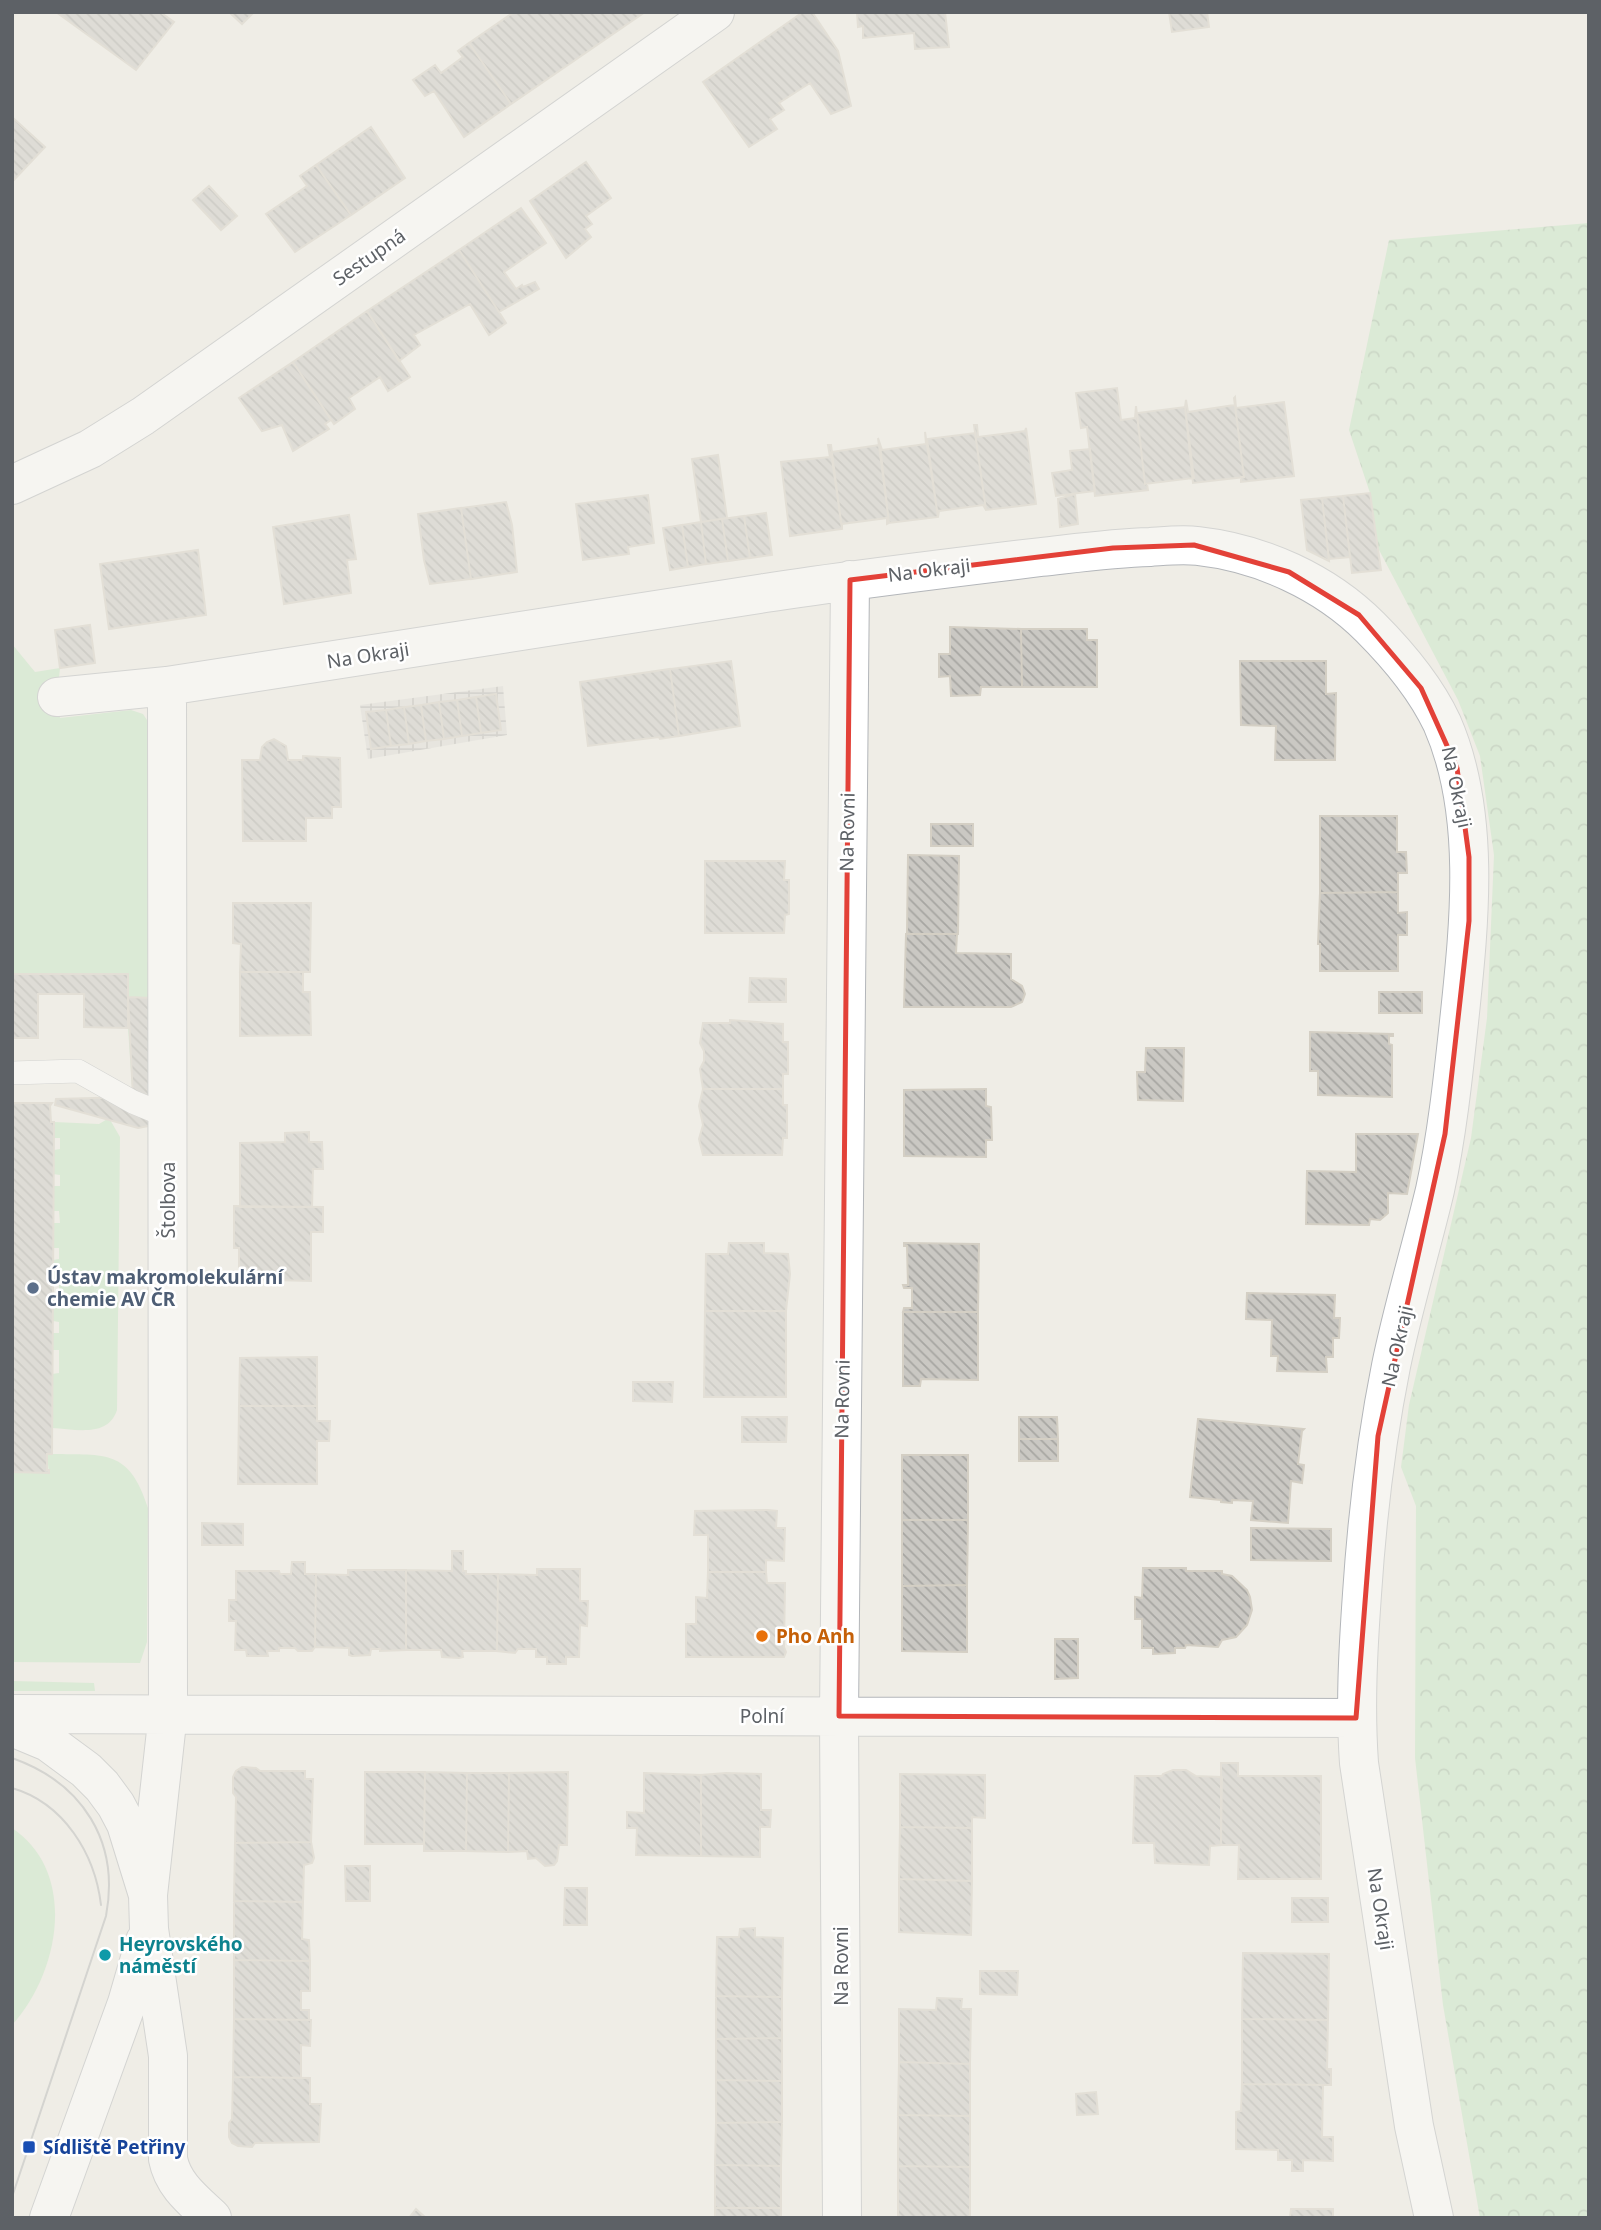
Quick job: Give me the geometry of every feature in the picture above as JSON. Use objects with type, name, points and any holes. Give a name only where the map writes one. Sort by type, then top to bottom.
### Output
[{"type":"street","name":"Sestupná","points":[[12,485],[90,449],[143,416],[715,12]]},
{"type":"street","name":"Na Okraji","points":[[57,697],[167,686],[849,580],[1113,548],[1194,545],[1241,554],[1324,589],[1359,615],[1391,648],[1422,688],[1442,723],[1457,768],[1469,857],[1469,921],[1445,1134],[1392,1362],[1378,1436],[1365,1547],[1356,1718],[1359,1763],[1414,2126],[1434,2218]]},
{"type":"street","name":"Na Rovni","points":[[842,2218],[839,1716],[849,580]]},
{"type":"street","name":"Štolbova","points":[[149,1912],[168,1713],[167,686]]},
{"type":"street","name":"Polní","points":[[12,1714],[1356,1718]]},
{"type":"street","points":[[12,1727],[48,1742],[69,1755],[102,1786],[126,1824],[149,1912],[168,2056],[168,2159],[171,2174],[180,2188],[212,2218]]},
{"type":"street","points":[[49,2218],[127,2003],[149,1912]]},
{"type":"lane","points":[[12,1073],[78,1071],[133,1102],[167,1116]]},
{"type":"highlighted area","points":[[1194,545],[1289,572],[1359,615],[1421,688],[1457,768],[1469,857],[1469,921],[1445,1134],[1378,1436],[1356,1718],[839,1716],[850,580],[1113,548]]},
{"type":"shaded area","points":[[503,686],[507,735],[368,759],[360,705]]},
{"type":"green space","points":[[1589,223],[1589,2218],[1480,2218],[1443,2005],[1415,1758],[1416,1506],[1401,1467],[1409,1405],[1471,1138],[1487,1018],[1494,855],[1480,756],[1458,700],[1378,548],[1370,493],[1349,430],[1389,240]]},
{"type":"green space","points":[[12,644],[35,672],[60,668],[57,697],[60,718],[131,710],[143,714],[155,732],[147,1093],[133,1102],[128,975],[12,974]]},
{"type":"green space","points":[[109,1118],[120,1137],[117,1410],[113,1419],[99,1428],[52,1428],[52,1374],[59,1373],[59,1350],[53,1350],[52,1333],[59,1333],[59,1322],[53,1321],[53,1296],[59,1296],[59,1285],[53,1284],[53,1260],[59,1259],[59,1248],[53,1248],[53,1223],[60,1223],[59,1211],[53,1211],[54,1186],[60,1186],[60,1175],[53,1174],[54,1150],[60,1149],[60,1138],[54,1138],[54,1122],[99,1124]]},
{"type":"green space","points":[[47,1455],[113,1459],[124,1465],[141,1489],[148,1508],[147,1642],[140,1663],[12,1662],[12,1473],[49,1473]]},
{"type":"green space","points":[[12,1681],[94,1683],[95,1691],[12,1691]]},
{"type":"green space","points":[[12,1828],[33,1847],[47,1871],[54,1897],[55,1924],[41,1979],[28,2004],[12,2025]]},
{"type":"building","points":[[56,12],[160,12],[174,22],[136,70]]},
{"type":"building","points":[[229,12],[254,12],[242,24]]},
{"type":"building","points":[[514,12],[645,12],[511,104],[469,43]]},
{"type":"building","points":[[803,12],[812,12],[838,51],[851,106],[831,114],[810,83],[779,103],[784,110],[770,119],[777,129],[749,147],[703,82]]},
{"type":"building","points":[[857,12],[945,12],[949,47],[915,49],[914,33],[863,38],[863,26],[858,27]]},
{"type":"building","points":[[1169,12],[1207,12],[1209,27],[1172,32]]},
{"type":"building","points":[[469,43],[511,104],[464,137],[434,91],[425,96],[413,80],[435,65],[441,73],[463,57],[458,51]]},
{"type":"building","points":[[12,117],[45,147],[12,182]]},
{"type":"building","points":[[371,127],[405,178],[351,215],[316,165]]},
{"type":"building","points":[[586,162],[611,198],[586,216],[592,224],[585,229],[591,237],[566,258],[530,201]]},
{"type":"building","points":[[316,165],[351,215],[295,252],[266,214],[307,186],[300,176]]},
{"type":"building","points":[[209,186],[237,216],[221,230],[193,200]]},
{"type":"building","points":[[521,208],[546,243],[504,272],[516,289],[535,282],[539,289],[499,312],[459,250]]},
{"type":"building","points":[[459,250],[506,323],[489,335],[470,304],[414,335],[420,345],[399,361],[367,311]]},
{"type":"building","points":[[367,311],[410,377],[388,391],[380,377],[349,398],[355,409],[334,424],[293,362]]},
{"type":"building","points":[[293,362],[331,420],[325,424],[329,429],[293,451],[282,425],[262,431],[239,398]]},
{"type":"building","points":[[1117,388],[1121,420],[1135,418],[1136,406],[1145,484],[1148,490],[1095,496],[1087,427],[1081,428],[1076,393]]},
{"type":"building","points":[[1234,398],[1236,408],[1284,402],[1294,476],[1241,482],[1241,477],[1244,477]]},
{"type":"building","points":[[1186,400],[1188,412],[1235,405],[1244,477],[1193,483]]},
{"type":"building","points":[[1185,407],[1194,478],[1145,484],[1137,413]]},
{"type":"building","points":[[974,425],[977,425],[978,437],[1025,431],[1026,428],[1036,504],[986,510]]},
{"type":"building","points":[[925,432],[938,517],[889,523],[878,438],[882,450],[926,444]]},
{"type":"building","points":[[975,433],[986,510],[983,505],[939,511],[938,517],[927,439]]},
{"type":"building","points":[[828,445],[831,445],[842,529],[790,536],[781,462],[830,457]]},
{"type":"building","points":[[880,445],[889,523],[887,524],[887,518],[842,524],[842,529],[831,452]]},
{"type":"building","points":[[1090,449],[1095,491],[1056,496],[1052,473],[1072,470],[1070,451]]},
{"type":"building","points":[[718,455],[727,518],[701,522],[692,459]]},
{"type":"building","points":[[1370,493],[1381,570],[1352,573],[1343,496]]},
{"type":"building","points":[[1075,494],[1078,524],[1060,527],[1058,499]]},
{"type":"building","points":[[648,495],[654,543],[628,547],[629,554],[583,560],[576,504]]},
{"type":"building","points":[[1343,496],[1350,557],[1329,559],[1322,498]]},
{"type":"building","points":[[1322,498],[1329,561],[1307,550],[1301,500]]},
{"type":"building","points":[[506,502],[512,525],[517,572],[471,579],[461,508]]},
{"type":"building","points":[[461,508],[471,579],[430,584],[418,514]]},
{"type":"building","points":[[766,513],[772,555],[750,558],[744,516]]},
{"type":"building","points":[[349,515],[356,559],[347,560],[351,593],[284,604],[273,527]]},
{"type":"building","points":[[744,516],[750,558],[728,561],[722,519]]},
{"type":"building","points":[[722,519],[728,561],[706,564],[701,522]]},
{"type":"building","points":[[701,522],[706,564],[688,567],[682,525]]},
{"type":"building","points":[[682,525],[688,567],[670,570],[663,528]]},
{"type":"building","points":[[198,550],[206,615],[109,629],[100,564]]},
{"type":"building","points":[[90,625],[95,663],[60,668],[55,630]]},
{"type":"building","points":[[950,627],[1021,629],[1022,687],[981,687],[980,695],[951,696],[950,676],[939,677],[939,654],[950,654]]},
{"type":"building","points":[[1021,629],[1087,629],[1087,640],[1097,640],[1097,687],[1022,687]]},
{"type":"building","points":[[731,661],[740,726],[679,736],[670,669]]},
{"type":"building","points":[[1240,661],[1326,661],[1326,694],[1336,693],[1335,760],[1275,760],[1276,726],[1241,725]]},
{"type":"building","points":[[670,669],[679,736],[588,746],[580,682]]},
{"type":"building","points":[[496,694],[501,730],[481,733],[476,697]]},
{"type":"building","points":[[476,697],[481,733],[462,736],[457,700]]},
{"type":"building","points":[[457,700],[462,736],[444,739],[439,702]]},
{"type":"building","points":[[439,702],[444,739],[426,741],[421,705]]},
{"type":"building","points":[[421,705],[426,741],[409,744],[404,707]]},
{"type":"building","points":[[404,707],[409,744],[391,746],[386,710]]},
{"type":"building","points":[[386,710],[391,746],[371,749],[366,712]]},
{"type":"building","points":[[274,739],[286,746],[288,760],[303,760],[303,756],[340,758],[341,807],[332,807],[332,818],[306,818],[306,841],[243,841],[242,760],[260,760],[262,747]]},
{"type":"building","points":[[1320,816],[1397,816],[1397,852],[1406,852],[1407,873],[1398,873],[1398,892],[1320,893]]},
{"type":"building","points":[[931,824],[973,824],[973,846],[931,846]]},
{"type":"building","points":[[908,855],[959,856],[958,934],[907,934]]},
{"type":"building","points":[[705,861],[785,861],[784,880],[789,880],[789,914],[785,915],[784,933],[705,933]]},
{"type":"building","points":[[1398,892],[1398,913],[1407,912],[1407,935],[1398,935],[1398,971],[1320,971],[1320,893]]},
{"type":"building","points":[[233,903],[311,903],[310,972],[240,972],[241,944],[233,943]]},
{"type":"building","points":[[906,934],[957,934],[956,953],[1011,954],[1011,979],[1022,986],[1025,994],[1022,1002],[1011,1007],[904,1007]]},
{"type":"building","points":[[240,972],[303,972],[303,992],[310,992],[311,1035],[240,1036]]},
{"type":"building","points":[[12,974],[128,974],[128,1028],[84,1027],[84,994],[38,994],[38,1038],[12,1038]]},
{"type":"building","points":[[750,978],[786,979],[786,1002],[749,1002]]},
{"type":"building","points":[[1379,992],[1422,992],[1422,1013],[1379,1013]]},
{"type":"building","points":[[128,997],[151,998],[149,1126],[138,1128],[55,1105],[56,1099],[133,1097]]},
{"type":"building","points":[[730,1020],[783,1024],[783,1042],[788,1042],[788,1074],[783,1074],[783,1089],[703,1089],[700,1069],[704,1061],[704,1051],[700,1043],[703,1023],[730,1023]]},
{"type":"building","points":[[1310,1032],[1393,1034],[1389,1036],[1389,1044],[1392,1045],[1392,1097],[1318,1095],[1318,1071],[1310,1071]]},
{"type":"building","points":[[1146,1048],[1184,1048],[1183,1101],[1138,1100],[1137,1072],[1145,1072]]},
{"type":"building","points":[[703,1089],[783,1089],[783,1105],[787,1105],[787,1138],[783,1138],[782,1155],[703,1155],[699,1139],[703,1125],[699,1106]]},
{"type":"building","points":[[986,1089],[986,1106],[991,1107],[992,1140],[986,1140],[986,1157],[904,1156],[904,1090]]},
{"type":"building","name":"Ústav makromolekulární chemie AV ČR","points":[[12,1103],[52,1103],[51,1122],[54,1122],[52,1454],[47,1454],[49,1473],[12,1472]]},
{"type":"building","points":[[309,1132],[309,1142],[322,1142],[323,1169],[313,1169],[312,1207],[240,1207],[240,1143],[285,1142],[285,1133]]},
{"type":"building","points":[[1356,1134],[1418,1134],[1407,1194],[1388,1193],[1388,1213],[1380,1220],[1370,1219],[1369,1225],[1306,1224],[1307,1171],[1356,1172]]},
{"type":"building","points":[[234,1206],[323,1207],[323,1232],[311,1232],[311,1281],[239,1279],[239,1248],[234,1248]]},
{"type":"building","points":[[729,1243],[764,1243],[764,1253],[788,1254],[790,1274],[786,1311],[705,1311],[706,1254],[728,1254]]},
{"type":"building","points":[[904,1243],[979,1244],[978,1312],[903,1312],[904,1308],[912,1308],[912,1288],[904,1288],[903,1285],[908,1285],[907,1246],[904,1246]]},
{"type":"building","points":[[1247,1293],[1335,1295],[1334,1318],[1340,1318],[1339,1338],[1333,1338],[1333,1357],[1326,1357],[1327,1372],[1277,1371],[1278,1356],[1271,1356],[1272,1320],[1246,1319]]},
{"type":"building","points":[[705,1311],[786,1311],[786,1397],[704,1397]]},
{"type":"building","points":[[903,1312],[978,1312],[978,1380],[921,1379],[920,1386],[903,1386]]},
{"type":"building","points":[[317,1357],[317,1406],[239,1406],[240,1358]]},
{"type":"building","points":[[633,1382],[673,1382],[672,1402],[633,1401]]},
{"type":"building","points":[[239,1406],[317,1406],[317,1421],[330,1421],[329,1441],[317,1441],[317,1484],[238,1484]]},
{"type":"building","points":[[742,1417],[787,1417],[786,1442],[742,1442]]},
{"type":"building","points":[[1019,1417],[1057,1417],[1058,1439],[1019,1439]]},
{"type":"building","points":[[1198,1419],[1304,1429],[1298,1464],[1304,1465],[1302,1483],[1291,1481],[1288,1523],[1251,1520],[1253,1501],[1232,1500],[1232,1503],[1190,1497]]},
{"type":"building","points":[[1019,1439],[1058,1439],[1058,1461],[1019,1461]]},
{"type":"building","points":[[902,1455],[968,1455],[968,1520],[902,1520]]},
{"type":"building","points":[[695,1511],[777,1511],[776,1528],[785,1528],[784,1561],[766,1560],[766,1572],[708,1572],[708,1535],[694,1535]]},
{"type":"building","points":[[902,1520],[968,1520],[967,1585],[902,1586]]},
{"type":"building","points":[[202,1523],[243,1524],[243,1545],[202,1545]]},
{"type":"building","points":[[1251,1528],[1331,1529],[1331,1561],[1251,1560]]},
{"type":"building","points":[[452,1551],[463,1551],[463,1571],[466,1571],[466,1574],[498,1574],[497,1651],[462,1651],[463,1657],[459,1658],[442,1657],[441,1650],[406,1650],[406,1570],[452,1571]]},
{"type":"building","points":[[292,1562],[305,1562],[305,1574],[316,1574],[315,1647],[312,1651],[279,1648],[279,1651],[267,1651],[268,1656],[247,1656],[246,1650],[235,1650],[236,1621],[229,1621],[229,1600],[236,1600],[236,1571],[279,1571],[280,1574],[291,1574]]},
{"type":"building","points":[[1143,1568],[1222,1571],[1222,1574],[1232,1576],[1247,1590],[1250,1597],[1252,1610],[1247,1625],[1236,1637],[1222,1640],[1218,1647],[1186,1645],[1185,1648],[1175,1648],[1175,1653],[1153,1654],[1153,1648],[1142,1648],[1142,1619],[1135,1619],[1135,1597],[1142,1598]]},
{"type":"building","points":[[537,1569],[580,1569],[580,1601],[588,1601],[587,1626],[580,1625],[579,1657],[566,1657],[566,1664],[547,1664],[547,1657],[536,1657],[536,1649],[518,1649],[515,1653],[497,1651],[498,1574],[537,1575]]},
{"type":"building","points":[[348,1570],[406,1570],[406,1650],[371,1649],[370,1655],[352,1656],[349,1655],[349,1648],[315,1647],[316,1574],[348,1575]]},
{"type":"building","points":[[708,1572],[766,1572],[767,1583],[785,1583],[784,1657],[686,1657],[686,1624],[696,1624],[696,1597],[707,1598]]},
{"type":"building","points":[[967,1585],[967,1652],[902,1651],[902,1586]]},
{"type":"building","points":[[1055,1639],[1078,1639],[1078,1678],[1055,1679]]},
{"type":"building","points":[[1221,1763],[1238,1763],[1238,1776],[1321,1776],[1321,1879],[1238,1879],[1239,1845],[1221,1845]]},
{"type":"building","points":[[242,1767],[260,1771],[305,1771],[305,1779],[313,1779],[311,1842],[235,1843],[236,1797],[233,1793],[233,1777]]},
{"type":"building","points":[[1173,1770],[1186,1770],[1196,1776],[1222,1777],[1221,1845],[1210,1846],[1209,1865],[1155,1863],[1154,1843],[1133,1843],[1135,1776],[1162,1776]]},
{"type":"building","points":[[365,1772],[425,1772],[424,1844],[365,1844]]},
{"type":"building","points":[[425,1772],[467,1773],[466,1851],[424,1851]]},
{"type":"building","points":[[568,1772],[567,1845],[559,1845],[554,1865],[545,1866],[536,1858],[528,1859],[527,1851],[508,1852],[509,1773]]},
{"type":"building","points":[[467,1773],[509,1773],[508,1852],[466,1851]]},
{"type":"building","points":[[644,1773],[701,1775],[701,1856],[636,1855],[637,1828],[627,1828],[627,1812],[644,1813]]},
{"type":"building","points":[[761,1774],[761,1810],[771,1810],[770,1827],[760,1827],[760,1857],[701,1856],[701,1775]]},
{"type":"building","points":[[900,1774],[985,1775],[985,1818],[972,1817],[972,1828],[900,1827]]},
{"type":"building","points":[[900,1827],[972,1828],[972,1881],[899,1879]]},
{"type":"building","points":[[311,1842],[314,1858],[312,1863],[304,1865],[303,1902],[234,1901],[235,1843]]},
{"type":"building","points":[[345,1866],[370,1866],[370,1901],[346,1901]]},
{"type":"building","points":[[899,1879],[972,1881],[971,1935],[899,1932]]},
{"type":"building","points":[[565,1888],[587,1888],[587,1925],[564,1925]]},
{"type":"building","points":[[1292,1898],[1328,1898],[1328,1922],[1292,1922]]},
{"type":"building","points":[[234,1901],[303,1902],[302,1939],[309,1940],[310,1961],[234,1960]]},
{"type":"building","points":[[755,1928],[755,1937],[783,1938],[782,1997],[716,1996],[717,1937],[739,1937],[740,1929]]},
{"type":"building","points":[[1243,1953],[1329,1954],[1328,2020],[1242,2019]]},
{"type":"building","points":[[234,1960],[310,1961],[310,1991],[301,1991],[301,2010],[309,2010],[309,2020],[234,2019]]},
{"type":"building","points":[[980,1971],[1018,1971],[1017,1995],[980,1994]]},
{"type":"building","points":[[716,1996],[782,1997],[782,2038],[716,2039]]},
{"type":"building","points":[[937,1998],[962,1999],[961,2009],[971,2009],[970,2064],[899,2062],[899,2009],[936,2010]]},
{"type":"building","points":[[234,2019],[311,2020],[310,2046],[301,2045],[301,2078],[233,2077]]},
{"type":"building","points":[[1242,2019],[1328,2020],[1327,2069],[1331,2069],[1331,2085],[1242,2084]]},
{"type":"building","points":[[782,2038],[782,2081],[716,2080],[716,2039]]},
{"type":"building","points":[[899,2062],[970,2064],[970,2116],[898,2115]]},
{"type":"building","points":[[233,2077],[310,2078],[310,2104],[321,2104],[319,2142],[255,2143],[252,2147],[232,2143],[229,2123],[232,2119]]},
{"type":"building","points":[[716,2080],[782,2081],[782,2122],[716,2123]]},
{"type":"building","points":[[1242,2084],[1323,2085],[1322,2137],[1333,2137],[1333,2161],[1303,2160],[1303,2171],[1292,2171],[1292,2160],[1278,2160],[1278,2150],[1236,2149],[1236,2112],[1241,2111]]},
{"type":"building","points":[[1096,2092],[1098,2114],[1077,2115],[1076,2094]]},
{"type":"building","points":[[898,2115],[970,2116],[970,2167],[898,2166]]},
{"type":"building","points":[[782,2122],[781,2166],[715,2165],[716,2123]]},
{"type":"building","points":[[715,2165],[781,2166],[781,2208],[715,2208]]},
{"type":"building","points":[[898,2166],[970,2167],[970,2218],[898,2218]]},
{"type":"building","points":[[715,2208],[781,2208],[781,2218],[715,2218]]},
{"type":"building","points":[[416,2209],[426,2218],[409,2218]]},
{"type":"building","points":[[1291,2209],[1333,2209],[1333,2218],[1290,2218]]},
{"type":"tram line","points":[[12,1758],[37,1769],[77,1799],[101,1840],[109,1889],[106,1916],[12,2197]]},
{"type":"tram line","points":[[12,1788],[47,1805],[74,1833],[92,1867],[101,1905]]},
{"type":"place","name":"Ústav makromolekulární chemie AV ČR","points":[[33,1288]]},
{"type":"place","name":"Pho Anh","points":[[762,1636]]},
{"type":"place","name":"Heyrovského náměstí","points":[[105,1955]]},
{"type":"place","name":"Sídliště Petřiny","points":[[29,2147]]}]
